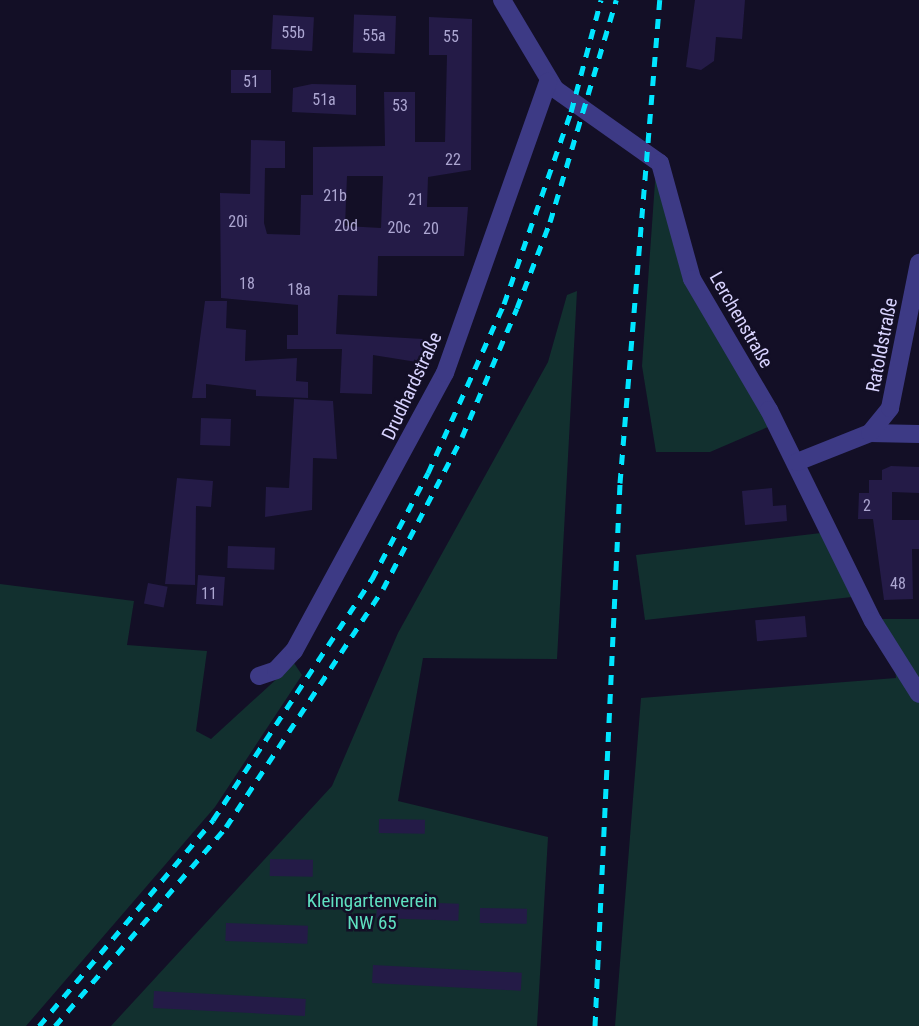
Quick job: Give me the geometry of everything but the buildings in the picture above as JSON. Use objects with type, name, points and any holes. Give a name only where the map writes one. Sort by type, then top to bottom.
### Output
[{"type":"street","name":"Lerchenstraße","points":[[502,0],[548,82],[660,163],[692,279],[797,463],[873,621],[919,695]]},
{"type":"street","name":"Drudhardstraße","points":[[258,676],[276,670],[294,651],[445,373],[548,82]]},
{"type":"street","name":"Ratoldstraße","points":[[797,463],[870,432],[890,408],[919,263]]},
{"type":"street","points":[[870,432],[919,434]]},
{"type":"green space","points":[[656,168],[687,270],[775,424],[710,452],[656,452],[642,366]]},
{"type":"green space","name":"Kleingartenverein NW 65","points":[[577,291],[557,659],[423,658],[398,801],[548,837],[537,1026],[111,1026],[332,786],[398,633],[548,362],[567,295]]},
{"type":"green space","points":[[821,533],[852,597],[645,620],[636,555]]},
{"type":"green space","points":[[0,584],[134,601],[127,645],[207,651],[196,731],[211,739],[294,663],[302,675],[215,807],[26,1026],[0,1026]]},
{"type":"green space","points":[[882,619],[919,619],[919,1026],[615,1026],[641,698],[896,678],[892,636]]},
{"type":"railway","points":[[39,1026],[213,820],[372,579],[428,473],[504,304],[571,112],[601,0]]},
{"type":"railway","points":[[55,1026],[226,827],[383,589],[462,437],[517,308],[550,222],[616,0]]},
{"type":"railway","points":[[595,1026],[620,483],[660,0]]}]
